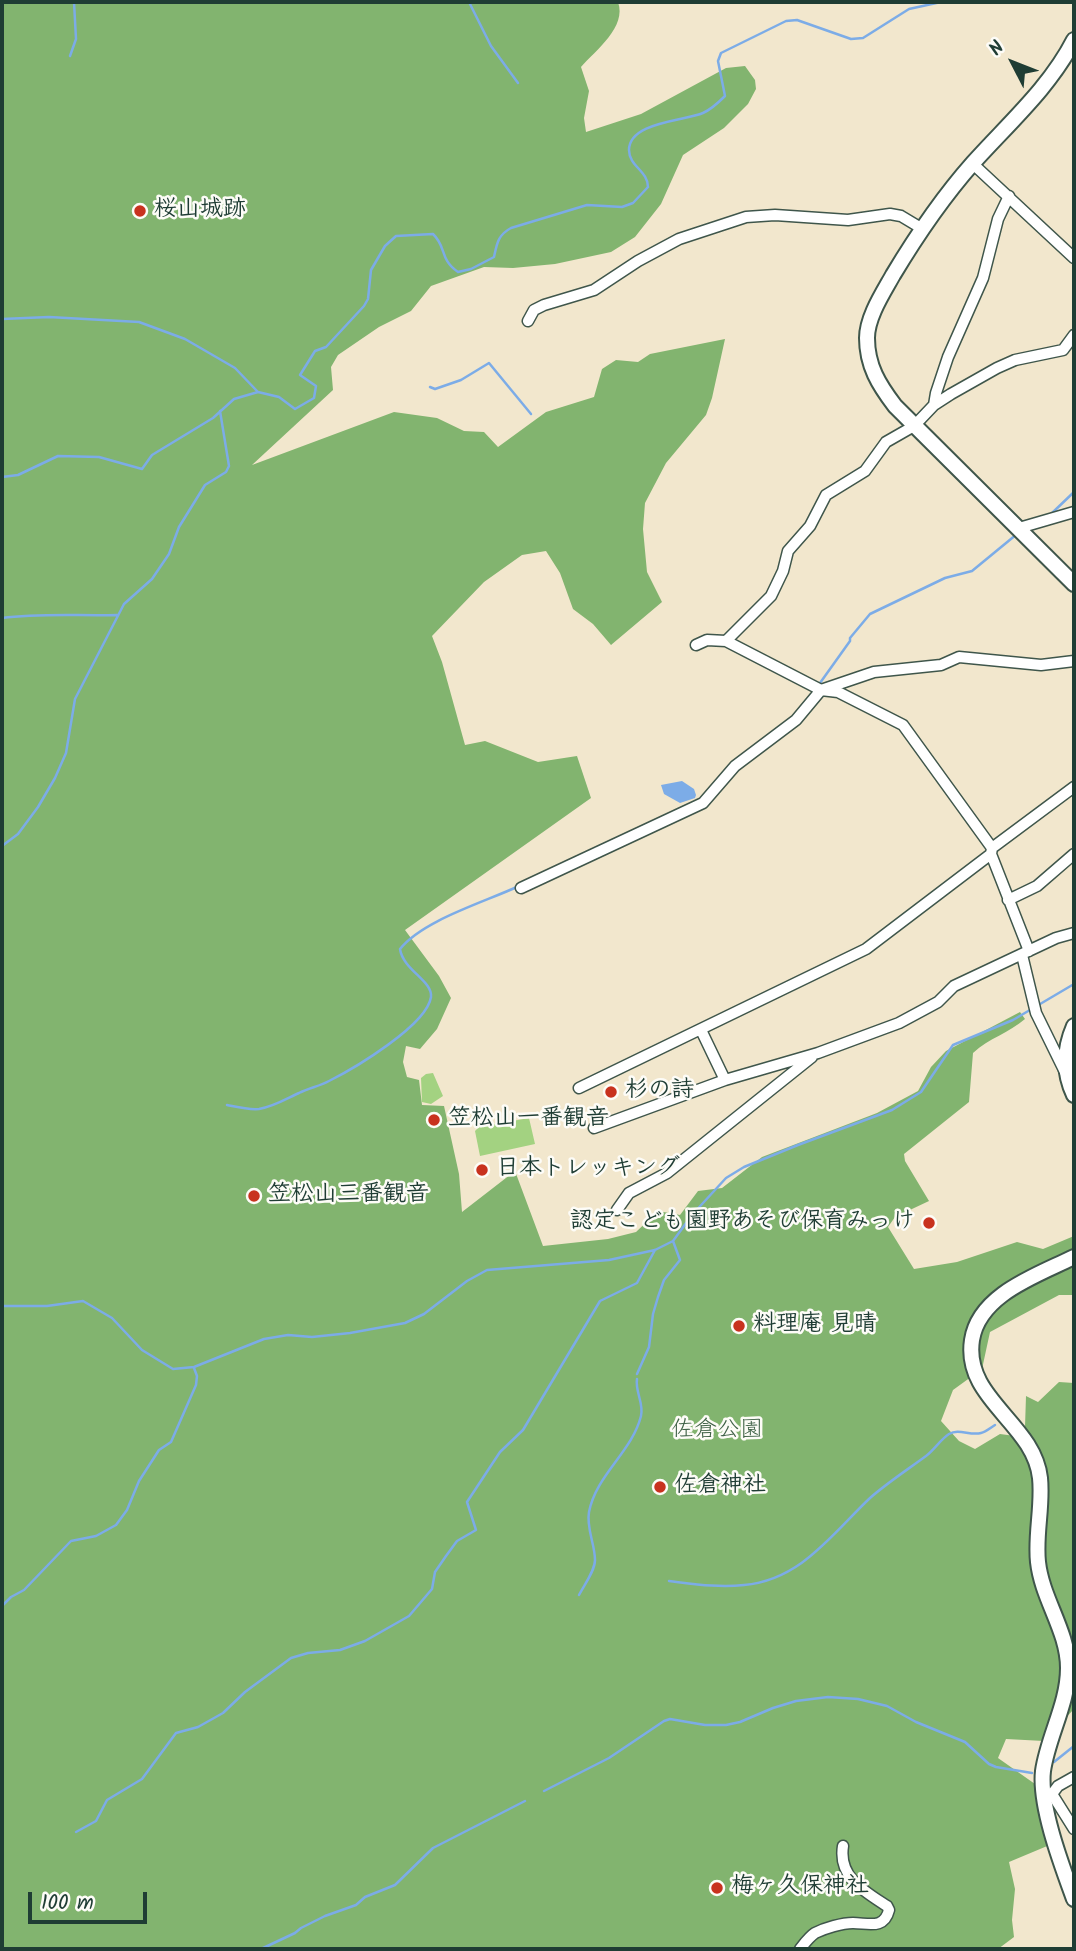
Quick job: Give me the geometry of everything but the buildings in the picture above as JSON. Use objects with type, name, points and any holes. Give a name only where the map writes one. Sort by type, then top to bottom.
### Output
[{"type":"street","points":[[1074,40],[1043,88],[973,163],[920,228],[877,305],[867,336],[869,363],[878,384],[914,426],[1074,584]]},
{"type":"street","points":[[973,163],[1074,258]]},
{"type":"street","points":[[934,405],[948,358],[983,278],[998,219],[1009,197]]},
{"type":"street","points":[[528,321],[534,310],[594,290],[638,261],[679,239],[746,217],[775,215],[848,220],[890,214],[901,216],[920,228]]},
{"type":"street","points":[[726,641],[771,596],[788,551],[810,526],[826,495],[865,471],[887,442],[914,426],[934,405],[1015,360],[1063,350],[1074,335]]},
{"type":"street","points":[[1019,528],[1074,512]]},
{"type":"street","points":[[696,645],[707,640],[726,641],[821,690],[838,692],[903,725],[992,851],[1025,953],[1034,1004],[1074,1095]]},
{"type":"street","points":[[521,888],[703,803],[735,766],[796,720],[821,690],[874,672],[941,665],[959,657],[1041,666],[1074,661]]},
{"type":"street","points":[[579,1088],[866,949],[1074,787]]},
{"type":"street","points":[[1007,900],[1037,886],[1074,854]]},
{"type":"street","points":[[594,1128],[725,1080],[817,1053],[899,1023],[938,1002],[954,986],[1056,937],[1074,933]]},
{"type":"street","points":[[1067,1076],[1067,1048],[1074,1026]]},
{"type":"street","points":[[701,1030],[725,1080]]},
{"type":"street","points":[[617,1210],[629,1193],[667,1173],[817,1053]]},
{"type":"street","points":[[1074,1256],[997,1299],[976,1325],[971,1348],[978,1382],[1025,1440],[1040,1474],[1038,1562],[1047,1597],[1064,1643],[1068,1671],[1042,1785],[1049,1819],[1074,1899]]},
{"type":"street","points":[[1074,1777],[1058,1786],[1052,1794],[1074,1829]]},
{"type":"street","points":[[800,1949],[815,1933],[851,1923],[872,1926],[882,1923],[888,1916],[890,1910],[887,1906],[859,1888],[849,1877],[842,1853],[843,1846]]},
{"type":"green space","name":"佐倉公園","points":[[2,2],[618,2],[620,11],[614,29],[581,67],[589,91],[584,118],[586,132],[641,114],[726,68],[745,66],[755,80],[756,89],[748,104],[724,128],[683,155],[661,204],[635,237],[611,252],[555,264],[513,268],[484,267],[431,286],[411,311],[379,327],[338,355],[331,367],[333,390],[252,465],[394,412],[437,418],[464,431],[484,432],[498,447],[546,412],[594,397],[602,369],[616,360],[638,362],[650,354],[725,339],[706,415],[666,463],[645,503],[643,529],[647,572],[662,602],[611,645],[593,624],[573,609],[560,573],[546,551],[522,555],[484,582],[432,636],[465,745],[485,741],[538,762],[577,756],[591,798],[405,930],[439,976],[451,998],[437,1029],[420,1049],[406,1046],[403,1062],[407,1077],[419,1080],[422,1105],[444,1106],[459,1174],[462,1212],[515,1171],[543,1246],[608,1239],[636,1232],[658,1211],[680,1215],[698,1191],[722,1188],[762,1157],[877,1113],[918,1091],[931,1067],[946,1051],[1020,1012],[1025,1019],[973,1053],[969,1102],[904,1154],[905,1161],[929,1201],[895,1217],[888,1227],[914,1269],[957,1262],[1017,1242],[1043,1249],[1074,1236],[1074,1295],[1059,1295],[990,1332],[982,1369],[953,1390],[941,1421],[959,1441],[975,1449],[1000,1434],[1015,1436],[1025,1427],[1026,1396],[1038,1402],[1059,1382],[1074,1383],[1074,1709],[1044,1741],[1006,1739],[998,1758],[1035,1784],[1040,1811],[1052,1844],[1009,1862],[1015,1889],[1012,1920],[1014,1937],[998,1949],[2,1949]]},
{"type":"green space","points":[[433,1073],[443,1096],[431,1104],[422,1102],[421,1078]]},
{"type":"green space","points":[[529,1118],[535,1144],[480,1156],[475,1131],[479,1127]]},
{"type":"water","points":[[682,781],[694,789],[695,798],[680,803],[664,794],[661,785]]},
{"type":"waterway","points":[[70,56],[76,39],[74,2]]},
{"type":"waterway","points":[[469,2],[491,46],[518,83]]},
{"type":"waterway","points":[[2,477],[18,475],[58,456],[99,457],[142,469],[152,455],[213,418],[234,399],[258,392],[279,397],[295,409],[314,398],[316,386],[300,375],[315,351],[326,347],[364,306],[368,299],[371,270],[385,246],[396,236],[433,234],[445,258],[458,272],[471,269],[494,257],[499,240],[511,228],[587,205],[622,207],[633,203],[648,187],[645,177],[630,156],[631,141],[647,128],[703,113],[722,99],[725,96],[718,61],[721,53],[786,21],[797,20],[851,39],[863,38],[909,9],[941,2]]},
{"type":"waterway","points":[[2,319],[49,317],[139,322],[185,339],[235,368],[257,391]]},
{"type":"waterway","points":[[430,387],[435,389],[461,380],[489,363],[531,414]]},
{"type":"waterway","points":[[2,846],[18,834],[55,778],[66,753],[75,699],[124,604],[152,579],[169,554],[179,527],[205,485],[226,472],[229,466],[220,411]]},
{"type":"waterway","points":[[1051,514],[1074,492]]},
{"type":"waterway","points":[[820,683],[850,638],[870,614],[945,578],[972,571],[1017,534]]},
{"type":"waterway","points":[[2,618],[117,615]]},
{"type":"waterway","points":[[227,1105],[255,1109],[274,1105],[329,1081],[388,1045],[417,1020],[427,1008],[431,997],[427,986],[406,963],[400,949],[410,939],[439,921],[519,886]]},
{"type":"waterway","points":[[2,1306],[47,1306],[83,1301],[112,1318],[142,1350],[173,1369],[194,1367],[264,1339],[288,1335],[312,1337],[350,1333],[405,1323],[424,1314],[467,1281],[487,1270],[609,1260],[655,1250],[673,1241],[692,1215],[726,1178],[744,1167],[892,1110],[921,1092],[953,1045],[1013,1020],[1074,984]]},
{"type":"waterway","points":[[637,1374],[649,1347],[653,1314],[664,1280],[680,1260],[673,1241]]},
{"type":"waterway","points":[[76,1832],[96,1821],[107,1800],[142,1779],[176,1733],[198,1727],[223,1713],[245,1692],[291,1658],[308,1653],[340,1650],[365,1641],[409,1616],[432,1589],[435,1572],[457,1541],[476,1530],[467,1502],[500,1452],[523,1430],[600,1301],[637,1283],[655,1250]]},
{"type":"waterway","points":[[2,1606],[24,1590],[71,1541],[96,1536],[116,1525],[159,1450],[171,1442],[196,1385],[194,1368]]},
{"type":"waterway","points":[[579,1595],[595,1564],[588,1518],[593,1499],[630,1441],[641,1416],[637,1379]]},
{"type":"waterway","points":[[669,1581],[735,1586],[764,1581],[782,1574],[814,1553],[870,1498],[926,1456],[949,1434],[981,1433],[995,1425]]},
{"type":"waterway","points":[[544,1791],[609,1758],[670,1719],[705,1725],[726,1725],[796,1701],[828,1697],[858,1699],[887,1706],[916,1722],[965,1742],[989,1764],[1032,1773]]},
{"type":"waterway","points":[[1054,1762],[1074,1746]]},
{"type":"waterway","points":[[261,1949],[325,1916],[356,1905],[365,1897],[395,1885],[433,1848],[525,1801]]},
{"type":"place","name":"桜山城跡","points":[[140,211]]},
{"type":"place","name":"杉の詩","points":[[611,1092]]},
{"type":"place","name":"笠松山一番観音","points":[[434,1120]]},
{"type":"place","name":"日本トレッキング","points":[[482,1170]]},
{"type":"place","name":"笠松山三番観音","points":[[254,1196]]},
{"type":"place","name":"認定こども園野あそび保育みっけ","points":[[929,1223]]},
{"type":"place","name":"料理庵 見晴","points":[[739,1326]]},
{"type":"place","name":"佐倉神社","points":[[660,1487]]},
{"type":"place","name":"梅ヶ久保神社","points":[[717,1888]]}]
